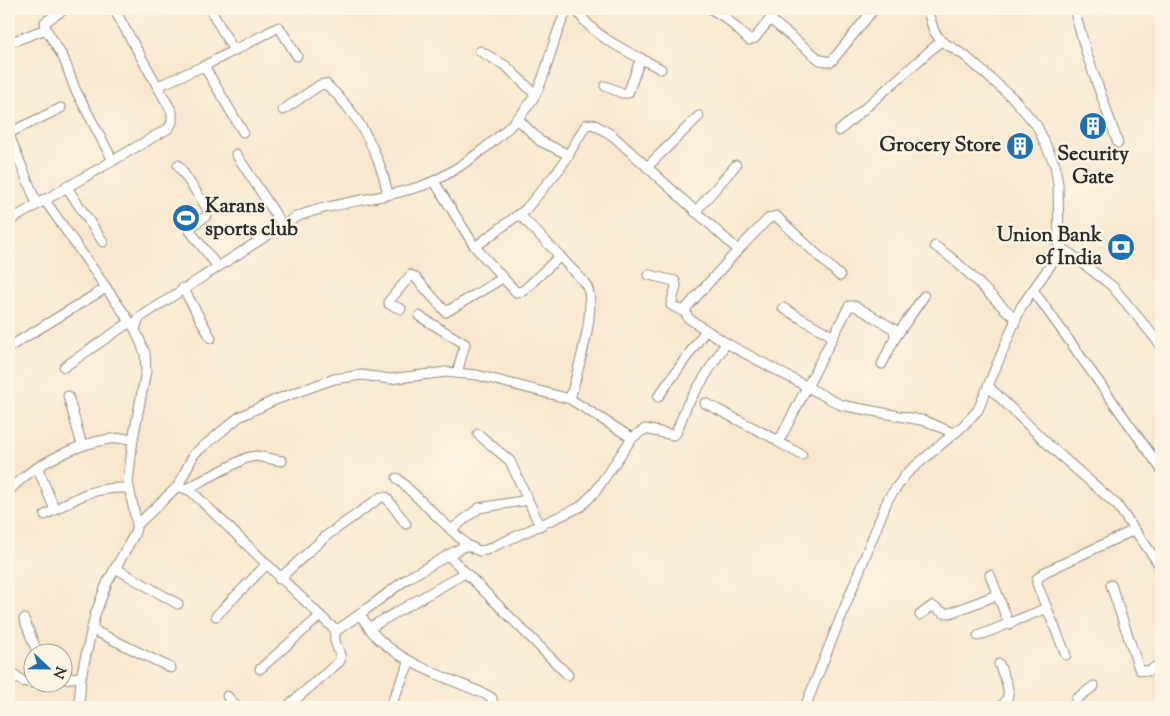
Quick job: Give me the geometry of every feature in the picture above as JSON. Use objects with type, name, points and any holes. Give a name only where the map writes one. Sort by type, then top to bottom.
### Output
[{"type":"street","points":[[65,9],[45,22],[46,29],[64,59],[75,89],[112,159]]},
{"type":"street","points":[[9,221],[112,159],[169,128],[172,122],[172,112],[114,9]]},
{"type":"street","points":[[210,9],[234,51]]},
{"type":"street","points":[[64,368],[133,326],[145,312],[218,267],[282,224],[317,210],[418,188],[434,181],[479,152],[517,118],[535,94],[568,9]]},
{"type":"street","points":[[578,9],[586,22],[596,31],[661,69]]},
{"type":"street","points":[[711,9],[726,18],[749,40],[755,38],[778,9]]},
{"type":"street","points":[[771,20],[820,60],[830,62],[874,9]]},
{"type":"street","points":[[805,707],[888,499],[907,473],[970,420],[989,387],[1016,319],[1032,290],[1055,258],[1059,245],[1056,165],[1037,126],[1014,99],[964,55],[941,41],[934,31],[927,9]]},
{"type":"street","points":[[1074,9],[1087,55],[1118,143]]},
{"type":"street","points":[[158,86],[204,66],[279,27],[297,56]]},
{"type":"street","points":[[9,43],[46,29]]},
{"type":"street","points":[[839,130],[941,41]]},
{"type":"street","points":[[480,51],[506,66],[535,94]]},
{"type":"street","points":[[605,86],[622,93],[628,93],[641,58]]},
{"type":"street","points":[[204,66],[243,132]]},
{"type":"street","points":[[283,110],[320,85],[326,84],[351,111],[368,137],[388,194]]},
{"type":"street","points":[[61,108],[9,134],[40,202],[133,326],[145,353],[146,362],[133,439],[128,488],[137,525]]},
{"type":"street","points":[[647,167],[699,116]]},
{"type":"street","points":[[517,118],[540,141],[569,155]]},
{"type":"street","points":[[475,247],[520,215],[552,179],[589,123],[608,132],[738,250]]},
{"type":"street","points":[[236,154],[282,224]]},
{"type":"street","points":[[178,164],[209,211],[208,215],[193,225],[190,231],[218,267]]},
{"type":"street","points":[[695,212],[736,165]]},
{"type":"street","points":[[434,181],[475,247],[514,290],[520,292],[560,256]]},
{"type":"street","points":[[66,186],[103,242]]},
{"type":"street","points":[[520,215],[586,286],[589,297],[586,342],[570,399]]},
{"type":"street","points":[[686,313],[692,302],[738,250],[768,219],[776,216],[840,276]]},
{"type":"street","points":[[1059,245],[1112,286],[1161,345]]},
{"type":"street","points":[[935,246],[959,263],[986,293],[1016,319]]},
{"type":"street","points":[[400,310],[389,304],[389,301],[411,275],[415,277],[446,312],[503,278]]},
{"type":"street","points":[[649,275],[675,281],[676,286],[671,305],[686,313],[688,318],[726,343],[841,405],[926,421],[953,433]]},
{"type":"street","points":[[9,347],[106,288]]},
{"type":"street","points":[[183,288],[211,338]]},
{"type":"street","points":[[1032,290],[1161,469]]},
{"type":"street","points":[[882,364],[895,338],[924,296]]},
{"type":"street","points":[[778,442],[806,385],[849,306],[852,305],[894,329],[895,338]]},
{"type":"street","points":[[783,308],[832,336]]},
{"type":"street","points":[[419,316],[465,344],[457,373]]},
{"type":"street","points":[[658,397],[706,330]]},
{"type":"street","points":[[397,478],[467,545],[483,551],[567,514],[588,500],[632,438],[645,429],[676,433],[687,405],[726,343]]},
{"type":"street","points":[[79,707],[81,677],[91,629],[115,568],[134,535],[137,525],[178,486],[197,450],[239,417],[275,400],[334,379],[362,376],[390,380],[457,373],[491,378],[570,399],[632,438]]},
{"type":"street","points":[[989,387],[1052,448],[1117,505],[1161,567]]},
{"type":"street","points":[[68,396],[82,445]]},
{"type":"street","points":[[705,402],[802,455]]},
{"type":"street","points":[[478,434],[510,461],[540,526]]},
{"type":"street","points":[[9,491],[19,481],[38,469],[82,445],[110,438],[133,439]]},
{"type":"street","points":[[188,488],[246,458],[256,456],[282,461]]},
{"type":"street","points":[[38,469],[55,510]]},
{"type":"street","points":[[178,486],[188,488],[280,579],[336,630]]},
{"type":"street","points":[[45,516],[90,491],[106,487],[128,488]]},
{"type":"street","points":[[280,579],[317,544],[380,497],[386,497],[406,524]]},
{"type":"street","points":[[451,530],[479,508],[528,500]]},
{"type":"street","points":[[1066,655],[1036,584],[1040,576],[1134,530]]},
{"type":"street","points":[[336,630],[344,627],[408,578],[467,545]]},
{"type":"street","points":[[448,555],[568,675]]},
{"type":"street","points":[[216,616],[266,565]]},
{"type":"street","points":[[115,568],[178,604]]},
{"type":"street","points":[[369,628],[465,572]]},
{"type":"street","points":[[990,575],[1009,624]]},
{"type":"street","points":[[1111,585],[1140,670],[1149,671],[1161,663]]},
{"type":"street","points":[[920,615],[932,606],[944,613],[950,613],[997,595]]},
{"type":"street","points":[[978,636],[1047,608]]},
{"type":"street","points":[[360,614],[369,628],[382,642],[410,661],[492,698],[493,707]]},
{"type":"street","points":[[260,669],[320,616]]},
{"type":"street","points":[[24,618],[34,644]]},
{"type":"street","points":[[91,629],[171,668]]},
{"type":"street","points":[[289,705],[340,662],[341,655],[334,644],[336,630]]},
{"type":"street","points":[[390,707],[410,661]]},
{"type":"street","points":[[999,664],[1009,695],[1008,701],[1000,707]]},
{"type":"street","points":[[9,676],[15,675],[22,681]]},
{"type":"street","points":[[72,678],[81,677]]},
{"type":"street","points":[[1077,707],[1076,699],[1094,686]]},
{"type":"street","points":[[227,696],[237,707]]},
{"type":"place","name":"Security Gate","points":[[1093,126]]},
{"type":"place","name":"Grocery Store","points":[[1020,146]]},
{"type":"place","name":"Karans sports club","points":[[186,218]]},
{"type":"place","name":"Union Bank of India","points":[[1121,247]]}]
